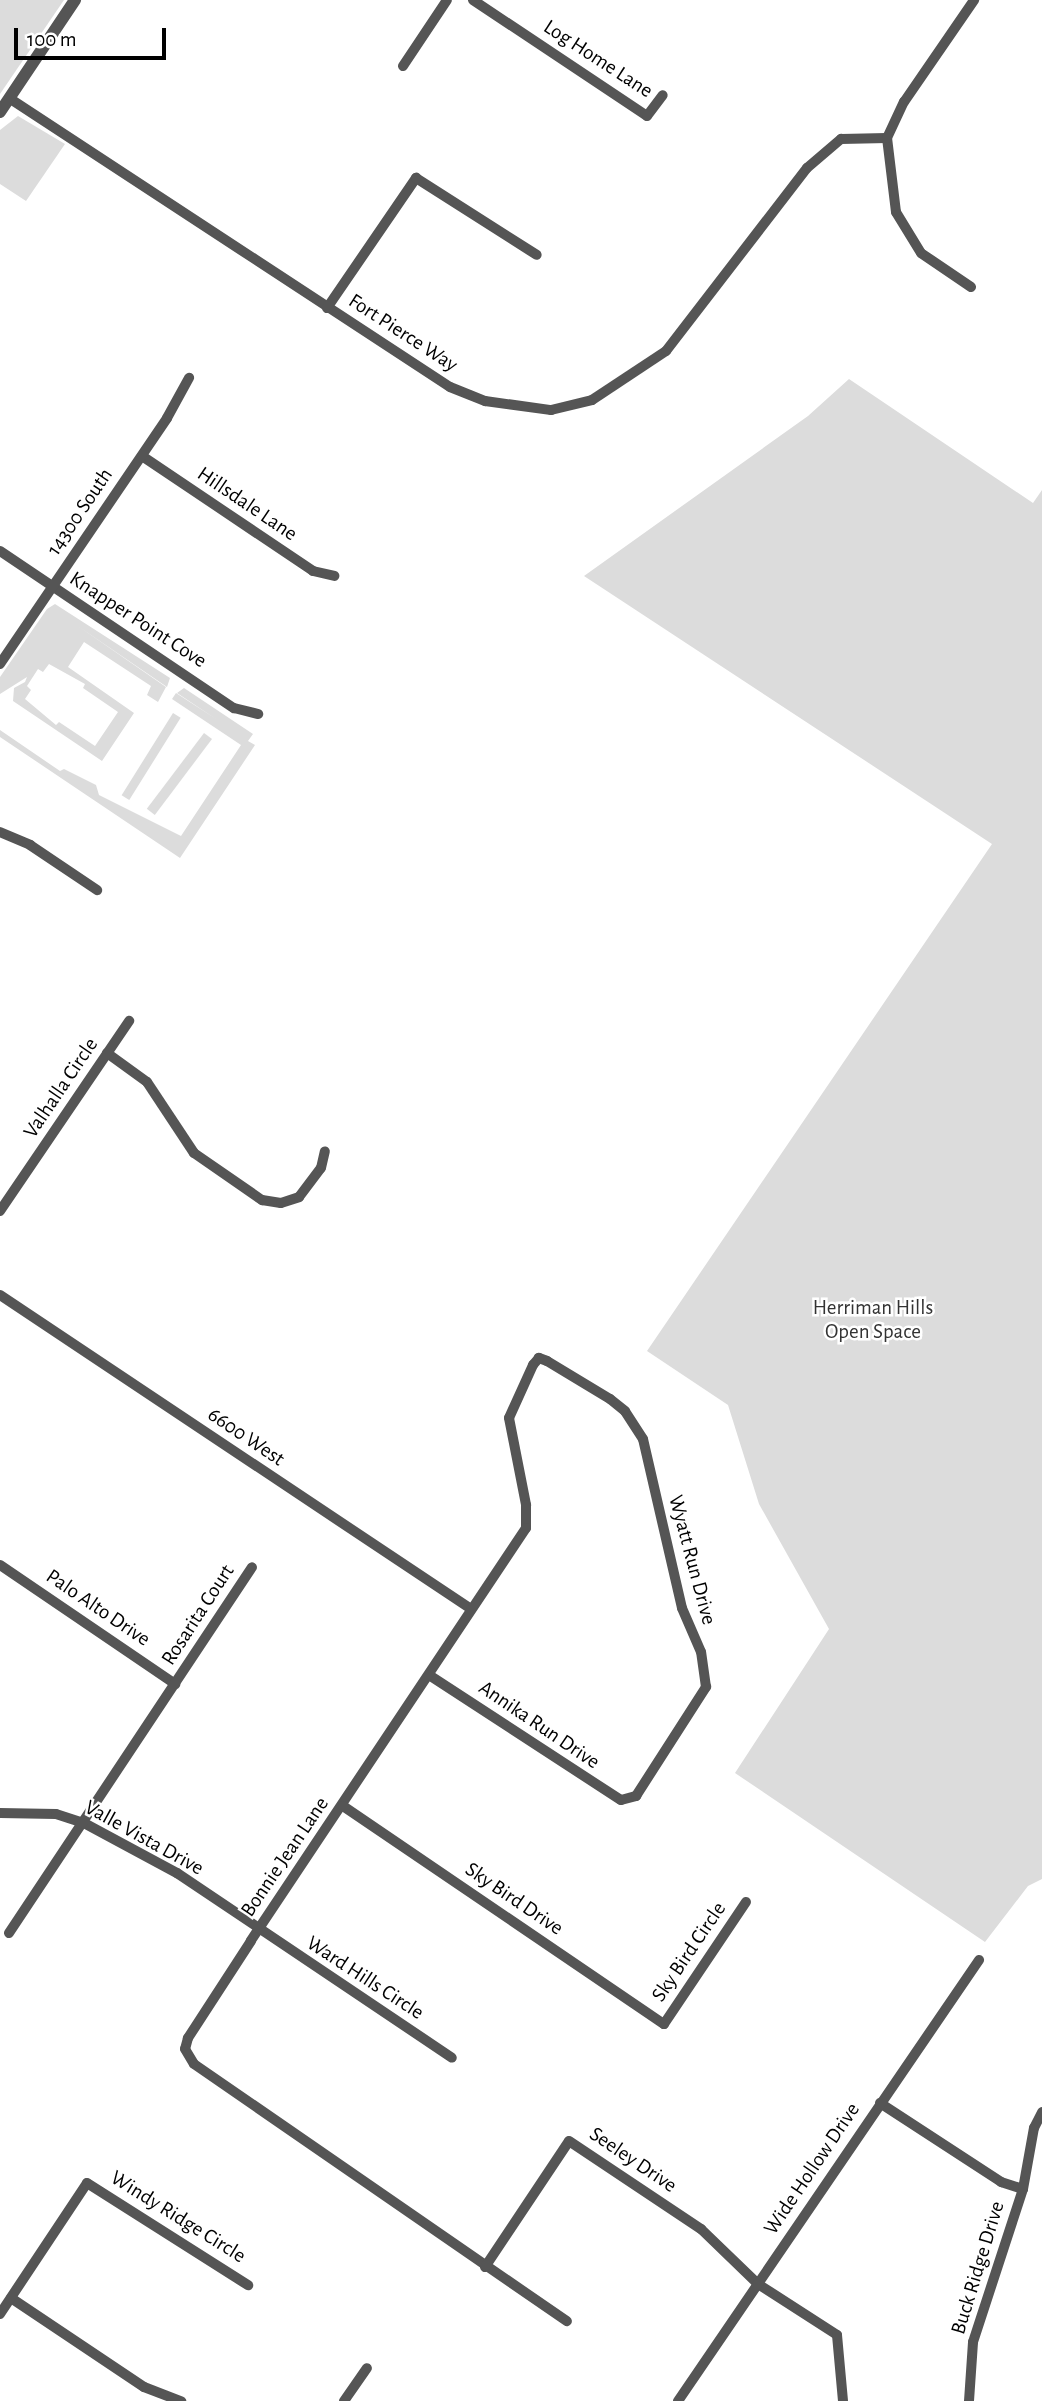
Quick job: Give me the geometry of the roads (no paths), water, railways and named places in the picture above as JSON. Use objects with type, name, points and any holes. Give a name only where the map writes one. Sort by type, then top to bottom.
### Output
[{"type":"street","points":[[0,111],[75,0]]},
{"type":"street","points":[[403,66],[447,0]]},
{"type":"street","name":"Log Home Lane","points":[[473,0],[647,116],[663,95]]},
{"type":"street","points":[[971,286],[921,253],[896,212],[887,138],[904,102],[974,0]]},
{"type":"street","name":"Fort Pierce Way","points":[[9,98],[419,369],[485,401],[551,410],[592,400],[666,351],[807,168],[841,139],[887,138]]},
{"type":"street","points":[[327,307],[416,178],[537,255]]},
{"type":"street","name":"14300 South","points":[[0,664],[142,456],[189,378]]},
{"type":"street","name":"Hillsdale Lane","points":[[142,456],[313,571],[334,576]]},
{"type":"street","name":"Knapper Point Cove","points":[[0,551],[234,708],[258,714]]},
{"type":"street","points":[[0,832],[30,845],[97,890]]},
{"type":"street","name":"Valhalla Circle","points":[[0,1211],[129,1021]]},
{"type":"street","points":[[107,1053],[147,1082],[194,1153],[262,1199],[282,1203],[299,1196],[321,1168],[325,1151]]},
{"type":"street","name":"6600 West","points":[[0,1295],[471,1609]]},
{"type":"street","name":"Bonnie Jean Lane","points":[[485,2267],[189,2057],[188,2038],[526,1528],[526,1505],[509,1418],[516,1395],[539,1358]]},
{"type":"street","name":"Wyatt Run Drive","points":[[539,1358],[610,1399],[635,1423],[643,1439],[682,1608],[701,1652],[706,1687],[630,1800]]},
{"type":"street","name":"Palo Alto Drive","points":[[0,1565],[175,1684]]},
{"type":"street","name":"Rosarita Court","points":[[9,1933],[252,1567]]},
{"type":"street","name":"Annika Run Drive","points":[[429,1675],[613,1797],[630,1800]]},
{"type":"street","name":"Sky Bird Drive","points":[[343,1806],[664,2024]]},
{"type":"street","name":"Valle Vista Drive","points":[[0,1813],[56,1814],[84,1823],[177,1873],[258,1931]]},
{"type":"street","name":"Sky Bird Circle","points":[[664,2024],[746,1902]]},
{"type":"street","name":"Ward Hills Circle","points":[[258,1931],[452,2058]]},
{"type":"street","name":"Wide Hollow Drive","points":[[678,2401],[979,1960]]},
{"type":"street","points":[[880,2102],[1001,2182],[1023,2189]]},
{"type":"street","name":"Buck Ridge Drive","points":[[969,2401],[973,2342],[1023,2189],[1042,2112]]},
{"type":"street","name":"Seeley Drive","points":[[485,2267],[569,2140],[701,2229],[758,2284]]},
{"type":"street","name":"Windy Ridge Circle","points":[[11,2298],[87,2183],[248,2285]]},
{"type":"street","points":[[485,2267],[567,2320]]},
{"type":"street","points":[[758,2284],[837,2335],[843,2401]]},
{"type":"street","points":[[0,2314],[11,2298],[144,2388],[181,2401]]},
{"type":"street","points":[[344,2401],[367,2368]]},
{"type":"park label","name":"Herriman Hills Open Space","points":[[873,1320]]}]
